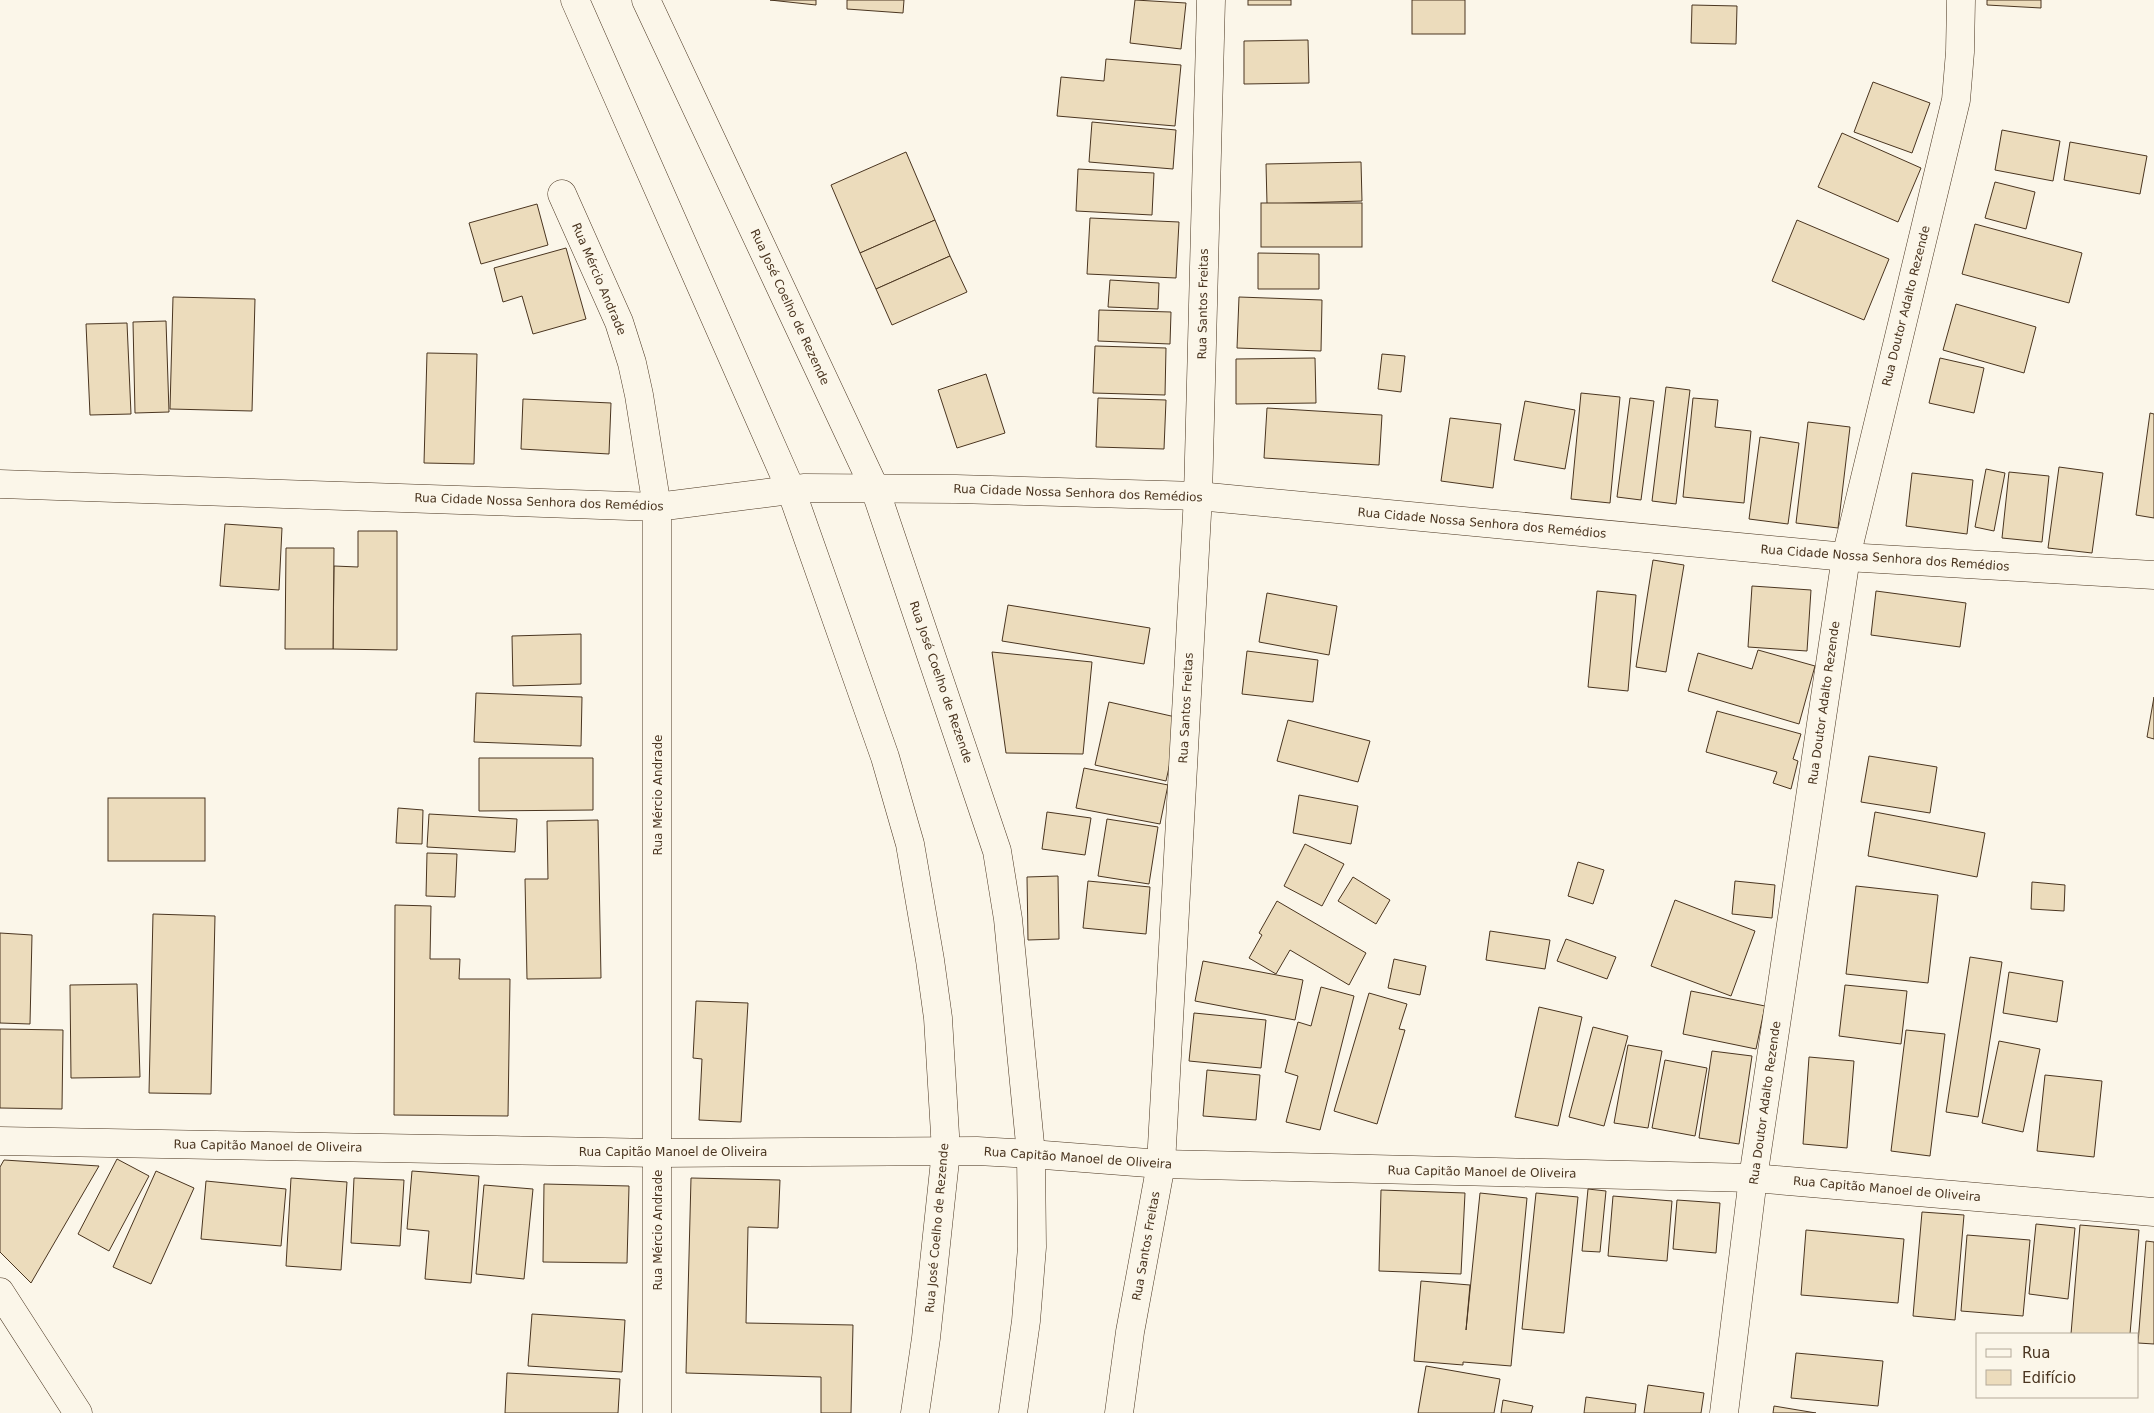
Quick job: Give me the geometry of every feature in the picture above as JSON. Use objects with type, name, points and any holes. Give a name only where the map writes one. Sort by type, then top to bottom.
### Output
[{"type":"street","name":"Rua José Coelho de Rezende","points":[[575,0],[791,490],[886,757],[910,844],[938,1018],[946,1151],[926,1338],[915,1413]]},
{"type":"street","name":"Rua José Coelho de Rezende","points":[[646,0],[875,489],[997,852],[1008,919],[1031,1154],[1032,1246],[1026,1321],[1012,1413]]},
{"type":"street","name":"Rua Santos Freitas","points":[[1119,1413],[1130,1332],[1161,1164],[1198,496],[1210,0]]},
{"type":"street","name":"Rua Doutor Adalto Rezende","points":[[1724,1413],[1753,1178],[1846,557],[1956,100],[1960,52],[1961,0]]},
{"type":"street","name":"Rua Mércio Andrade","points":[[562,194],[619,322],[627,346],[639,395],[657,507],[657,1413]]},
{"type":"street","name":"Rua Cidade Nossa Senhora dos Remédios","points":[[0,484],[657,507],[805,488],[1198,496],[1846,557],[2154,575]]},
{"type":"street","name":"Rua Capitão Manoel de Oliveira","points":[[0,1141],[658,1153],[946,1151],[1031,1154],[1161,1164],[1753,1178],[2154,1212]]},
{"type":"street","points":[[0,1292],[78,1413]]},
{"type":"building","points":[[770,0],[816,0],[816,5]]},
{"type":"building","points":[[847,0],[904,0],[903,13],[847,9]]},
{"type":"building","points":[[1135,0],[1186,3],[1181,49],[1130,43]]},
{"type":"building","points":[[1248,0],[1291,0],[1291,5],[1248,5]]},
{"type":"building","points":[[1412,0],[1465,0],[1465,34],[1412,34]]},
{"type":"building","points":[[1987,0],[2041,0],[2041,8],[1987,5]]},
{"type":"building","points":[[1692,5],[1737,6],[1736,44],[1691,43]]},
{"type":"building","points":[[1308,40],[1309,83],[1244,84],[1244,41]]},
{"type":"building","points":[[1106,59],[1181,65],[1175,126],[1057,116],[1061,77],[1104,81]]},
{"type":"building","points":[[1873,82],[1930,103],[1912,153],[1854,132]]},
{"type":"building","points":[[1092,122],[1176,130],[1173,169],[1089,162]]},
{"type":"building","points":[[2002,130],[2060,141],[2053,181],[1995,170]]},
{"type":"building","points":[[1842,133],[1921,168],[1898,222],[1818,187]]},
{"type":"building","points":[[2070,142],[2147,156],[2140,194],[2064,180]]},
{"type":"building","points":[[906,152],[935,220],[860,253],[831,185]]},
{"type":"building","points":[[1361,162],[1362,201],[1267,204],[1266,164]]},
{"type":"building","points":[[1078,169],[1154,173],[1152,215],[1076,211]]},
{"type":"building","points":[[1995,182],[2035,192],[2026,229],[1985,218]]},
{"type":"building","points":[[1261,203],[1362,203],[1362,247],[1261,247]]},
{"type":"building","points":[[537,204],[548,245],[481,264],[469,223]]},
{"type":"building","points":[[1090,218],[1179,222],[1176,278],[1087,274]]},
{"type":"building","points":[[935,220],[950,256],[876,289],[860,253]]},
{"type":"building","points":[[1797,220],[1889,259],[1864,320],[1772,281]]},
{"type":"building","points":[[1975,224],[2082,253],[2069,303],[1962,274]]},
{"type":"building","points":[[566,248],[586,319],[533,334],[522,296],[503,302],[494,268]]},
{"type":"building","points":[[1258,253],[1319,254],[1319,289],[1258,289]]},
{"type":"building","points":[[950,256],[967,292],[892,325],[876,289]]},
{"type":"building","points":[[1110,280],[1159,283],[1158,309],[1108,307]]},
{"type":"building","points":[[173,297],[255,299],[252,411],[170,409]]},
{"type":"building","points":[[1239,297],[1322,300],[1321,351],[1237,348]]},
{"type":"building","points":[[1956,304],[2036,327],[2024,373],[1943,350]]},
{"type":"building","points":[[1099,310],[1171,312],[1170,344],[1098,341]]},
{"type":"building","points":[[166,321],[169,412],[135,413],[133,322]]},
{"type":"building","points":[[127,323],[131,414],[90,415],[86,324]]},
{"type":"building","points":[[1095,346],[1166,348],[1165,395],[1093,393]]},
{"type":"building","points":[[427,353],[477,354],[474,464],[424,463]]},
{"type":"building","points":[[1382,354],[1405,356],[1401,392],[1378,389]]},
{"type":"building","points":[[1315,358],[1316,403],[1236,404],[1236,359]]},
{"type":"building","points":[[1940,358],[1984,368],[1974,413],[1929,403]]},
{"type":"building","points":[[986,374],[1005,433],[957,448],[938,390]]},
{"type":"building","points":[[1666,387],[1690,390],[1676,504],[1652,501]]},
{"type":"building","points":[[1581,393],[1620,397],[1610,503],[1571,499]]},
{"type":"building","points":[[1098,398],[1166,400],[1164,449],[1096,447]]},
{"type":"building","points":[[1630,398],[1654,401],[1641,500],[1617,497]]},
{"type":"building","points":[[1693,398],[1718,400],[1715,427],[1751,431],[1744,503],[1683,497]]},
{"type":"building","points":[[523,399],[611,403],[609,454],[521,449]]},
{"type":"building","points":[[1525,401],[1575,410],[1565,469],[1514,460]]},
{"type":"building","points":[[1267,408],[1382,415],[1379,465],[1264,458]]},
{"type":"building","points":[[2150,413],[2154,414],[2154,518],[2136,515]]},
{"type":"building","points":[[1450,418],[1501,424],[1493,488],[1441,481]]},
{"type":"building","points":[[1808,422],[1850,427],[1838,528],[1796,523]]},
{"type":"building","points":[[1760,437],[1799,443],[1788,524],[1749,519]]},
{"type":"building","points":[[2059,467],[2103,473],[2092,553],[2048,548]]},
{"type":"building","points":[[1986,469],[2005,473],[1994,531],[1975,527]]},
{"type":"building","points":[[2009,472],[2049,476],[2042,542],[2002,538]]},
{"type":"building","points":[[1912,473],[1973,480],[1967,534],[1906,526]]},
{"type":"building","points":[[225,524],[282,528],[279,590],[220,586]]},
{"type":"building","points":[[358,531],[397,531],[397,650],[333,649],[334,566],[358,567]]},
{"type":"building","points":[[286,548],[334,548],[333,649],[285,649]]},
{"type":"building","points":[[1653,560],[1684,565],[1666,672],[1636,667]]},
{"type":"building","points":[[1752,586],[1811,590],[1807,651],[1748,647]]},
{"type":"building","points":[[1597,591],[1636,595],[1628,691],[1588,687]]},
{"type":"building","points":[[1876,591],[1966,603],[1960,647],[1871,635]]},
{"type":"building","points":[[1267,593],[1337,606],[1329,655],[1259,642]]},
{"type":"building","points":[[1008,605],[1150,628],[1144,664],[1002,641]]},
{"type":"building","points":[[581,634],[581,684],[513,686],[512,636]]},
{"type":"building","points":[[1758,650],[1815,666],[1799,724],[1688,691],[1698,653],[1752,669]]},
{"type":"building","points":[[1247,651],[1318,660],[1313,702],[1242,694]]},
{"type":"building","points":[[992,652],[1092,662],[1083,754],[1006,753]]},
{"type":"building","points":[[476,693],[582,697],[581,746],[474,742]]},
{"type":"building","points":[[2154,697],[2154,739],[2147,737]]},
{"type":"building","points":[[1109,702],[1180,718],[1166,781],[1095,765]]},
{"type":"building","points":[[1717,711],[1801,734],[1793,759],[1798,761],[1791,789],[1773,783],[1777,772],[1706,752]]},
{"type":"building","points":[[1288,720],[1370,741],[1358,782],[1277,761]]},
{"type":"building","points":[[1869,756],[1937,767],[1930,813],[1861,802]]},
{"type":"building","points":[[479,758],[593,758],[593,810],[479,811]]},
{"type":"building","points":[[1084,768],[1168,785],[1160,824],[1076,808]]},
{"type":"building","points":[[1299,795],[1358,806],[1351,844],[1293,833]]},
{"type":"building","points":[[108,798],[205,798],[205,861],[108,861]]},
{"type":"building","points":[[398,808],[423,810],[422,844],[396,843]]},
{"type":"building","points":[[1047,812],[1091,818],[1085,855],[1042,849]]},
{"type":"building","points":[[1875,812],[1985,833],[1977,877],[1868,856]]},
{"type":"building","points":[[429,814],[517,819],[515,852],[427,847]]},
{"type":"building","points":[[1107,819],[1158,827],[1149,884],[1098,876]]},
{"type":"building","points":[[598,820],[601,978],[527,979],[525,879],[548,879],[547,821]]},
{"type":"building","points":[[1305,844],[1344,864],[1322,906],[1284,886]]},
{"type":"building","points":[[427,853],[457,854],[455,897],[426,896]]},
{"type":"building","points":[[1578,862],[1604,870],[1593,904],[1568,896]]},
{"type":"building","points":[[1058,876],[1059,939],[1028,940],[1027,877]]},
{"type":"building","points":[[1353,877],[1390,900],[1376,924],[1338,901]]},
{"type":"building","points":[[1088,881],[1150,887],[1146,934],[1083,928]]},
{"type":"building","points":[[1735,881],[1775,885],[1772,918],[1732,914]]},
{"type":"building","points":[[2032,882],[2065,885],[2064,911],[2031,909]]},
{"type":"building","points":[[1856,886],[1938,895],[1928,983],[1846,974]]},
{"type":"building","points":[[1675,900],[1755,931],[1731,996],[1651,966]]},
{"type":"building","points":[[1277,901],[1366,953],[1349,985],[1290,950],[1276,974],[1249,958],[1262,935],[1259,933]]},
{"type":"building","points":[[395,905],[431,906],[430,959],[460,959],[459,979],[510,979],[508,1116],[394,1115]]},
{"type":"building","points":[[153,914],[215,916],[211,1094],[149,1093]]},
{"type":"building","points":[[1490,931],[1550,940],[1545,969],[1486,960]]},
{"type":"building","points":[[0,933],[32,935],[30,1024],[0,1023]]},
{"type":"building","points":[[1566,939],[1616,957],[1607,979],[1557,961]]},
{"type":"building","points":[[1970,957],[2002,962],[1978,1117],[1946,1112]]},
{"type":"building","points":[[1394,959],[1426,966],[1420,995],[1388,988]]},
{"type":"building","points":[[1203,961],[1303,980],[1295,1020],[1195,1001]]},
{"type":"building","points":[[2009,972],[2063,981],[2057,1022],[2003,1013]]},
{"type":"building","points":[[137,984],[140,1077],[71,1078],[70,985]]},
{"type":"building","points":[[1845,985],[1907,991],[1901,1044],[1839,1036]]},
{"type":"building","points":[[1321,987],[1354,996],[1320,1130],[1286,1122],[1298,1076],[1285,1072],[1298,1022],[1311,1026]]},
{"type":"building","points":[[1691,991],[1765,1006],[1756,1049],[1683,1034]]},
{"type":"building","points":[[1369,993],[1407,1004],[1399,1029],[1405,1030],[1377,1124],[1334,1111]]},
{"type":"building","points":[[696,1001],[748,1003],[741,1122],[699,1120],[702,1059],[693,1058]]},
{"type":"building","points":[[1539,1007],[1582,1017],[1558,1126],[1515,1117]]},
{"type":"building","points":[[1194,1013],[1266,1020],[1261,1068],[1189,1061]]},
{"type":"building","points":[[1593,1027],[1628,1036],[1604,1126],[1569,1117]]},
{"type":"building","points":[[0,1029],[63,1030],[62,1109],[0,1108]]},
{"type":"building","points":[[1906,1030],[1945,1034],[1930,1156],[1891,1151]]},
{"type":"building","points":[[1999,1041],[2040,1049],[2023,1132],[1982,1123]]},
{"type":"building","points":[[1628,1045],[1662,1051],[1648,1128],[1614,1123]]},
{"type":"building","points":[[1712,1051],[1752,1056],[1739,1144],[1699,1138]]},
{"type":"building","points":[[1809,1057],[1854,1061],[1847,1148],[1803,1144]]},
{"type":"building","points":[[1665,1060],[1707,1068],[1695,1136],[1652,1128]]},
{"type":"building","points":[[1207,1070],[1260,1075],[1256,1120],[1203,1116]]},
{"type":"building","points":[[2045,1075],[2102,1081],[2094,1157],[2037,1151]]},
{"type":"building","points":[[117,1159],[149,1176],[109,1251],[78,1234]]},
{"type":"building","points":[[4,1160],[99,1166],[31,1283],[0,1252],[0,1167]]},
{"type":"building","points":[[156,1171],[194,1188],[151,1284],[113,1267]]},
{"type":"building","points":[[412,1171],[479,1176],[471,1283],[425,1279],[429,1231],[407,1229]]},
{"type":"building","points":[[291,1178],[347,1182],[341,1270],[286,1266]]},
{"type":"building","points":[[354,1178],[404,1180],[400,1246],[351,1243]]},
{"type":"building","points":[[691,1178],[780,1180],[778,1228],[748,1227],[746,1323],[853,1325],[851,1413],[821,1413],[821,1377],[686,1373]]},
{"type":"building","points":[[206,1181],[286,1189],[281,1246],[201,1239]]},
{"type":"building","points":[[544,1184],[629,1186],[627,1263],[543,1262]]},
{"type":"building","points":[[484,1185],[533,1189],[524,1279],[476,1274]]},
{"type":"building","points":[[1588,1189],[1606,1191],[1600,1252],[1582,1251]]},
{"type":"building","points":[[1381,1190],[1465,1193],[1461,1274],[1379,1271]]},
{"type":"building","points":[[1480,1193],[1527,1198],[1511,1366],[1463,1362],[1463,1365],[1414,1361],[1421,1281],[1470,1285],[1466,1330]]},
{"type":"building","points":[[1536,1193],[1578,1197],[1564,1333],[1522,1329]]},
{"type":"building","points":[[1613,1196],[1672,1201],[1667,1261],[1608,1256]]},
{"type":"building","points":[[1677,1200],[1720,1203],[1716,1253],[1673,1249]]},
{"type":"building","points":[[1922,1212],[1964,1215],[1955,1320],[1913,1316]]},
{"type":"building","points":[[2036,1224],[2075,1228],[2068,1299],[2029,1294]]},
{"type":"building","points":[[2080,1225],[2139,1230],[2130,1333],[2071,1333]]},
{"type":"building","points":[[1806,1230],[1904,1239],[1898,1303],[1801,1295]]},
{"type":"building","points":[[1967,1235],[2030,1240],[2023,1316],[1961,1311]]},
{"type":"building","points":[[2146,1241],[2154,1242],[2154,1344],[2139,1343]]},
{"type":"building","points":[[532,1314],[625,1320],[622,1372],[528,1366]]},
{"type":"building","points":[[1796,1353],[1883,1361],[1878,1406],[1791,1398]]},
{"type":"building","points":[[1426,1366],[1500,1379],[1494,1413],[1418,1413]]},
{"type":"building","points":[[507,1373],[620,1379],[618,1413],[505,1413]]},
{"type":"building","points":[[1648,1385],[1704,1393],[1701,1413],[1644,1413]]},
{"type":"building","points":[[1586,1397],[1636,1404],[1635,1413],[1584,1413]]},
{"type":"building","points":[[1503,1400],[1533,1406],[1531,1413],[1501,1413]]},
{"type":"building","points":[[1774,1406],[1816,1413],[1773,1413]]}]
